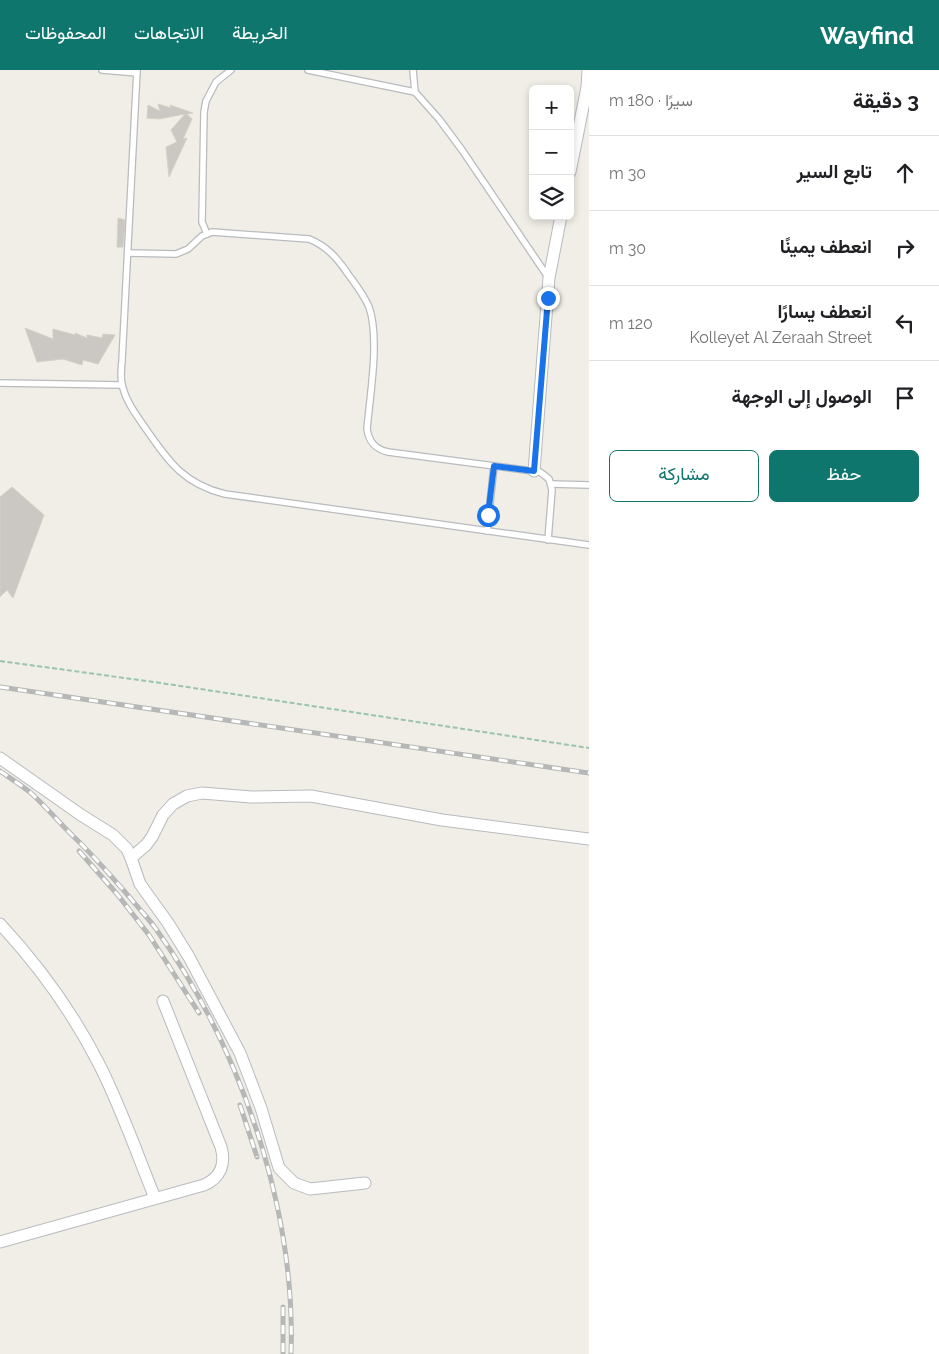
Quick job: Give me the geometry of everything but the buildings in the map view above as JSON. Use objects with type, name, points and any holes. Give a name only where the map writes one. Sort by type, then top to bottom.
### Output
[{"type":"street","points":[[574,153],[588,87],[588,70]]},
{"type":"street","points":[[534,471],[549,278],[560,220]]},
{"type":"street","points":[[0,758],[80,815],[113,835],[132,858],[140,884],[168,923],[189,957],[240,1053],[261,1108],[279,1168],[294,1183],[310,1189],[365,1183]]},
{"type":"street","points":[[132,858],[146,845],[163,816],[173,804],[187,796],[202,792],[251,797],[311,796],[442,820],[589,839]]},
{"type":"street","points":[[0,924],[34,962],[85,1038],[112,1092],[156,1198]]},
{"type":"street","points":[[0,1242],[211,1182],[221,1170],[224,1162],[221,1147],[163,1001]]},
{"type":"lane","points":[[102,70],[137,72],[122,386],[131,406],[172,464],[190,480],[225,494],[589,545]]},
{"type":"lane","points":[[207,234],[202,222],[204,112],[210,91],[224,72],[231,70]]},
{"type":"lane","points":[[308,70],[415,92]]},
{"type":"lane","points":[[413,70],[415,92],[439,119],[462,150],[549,278]]},
{"type":"lane","points":[[128,253],[176,254],[188,249],[207,234],[218,232],[309,239],[328,250],[341,263],[365,299],[372,317],[374,346],[367,429],[370,440],[378,448],[388,452],[534,471],[545,475],[551,484],[548,540]]},
{"type":"lane","points":[[0,383],[122,386]]},
{"type":"lane","points":[[486,531],[494,466]]},
{"type":"lane","points":[[551,484],[589,485]]},
{"type":"path","points":[[0,661],[154,682],[589,748]]},
{"type":"railway","points":[[0,687],[589,773]]},
{"type":"railway","points":[[0,771],[31,793],[96,859],[147,918],[186,975],[213,1025],[237,1077],[257,1131],[273,1186],[284,1243],[290,1299],[291,1354]]},
{"type":"railway","points":[[79,851],[117,894],[149,935],[199,1013]]},
{"type":"railway","points":[[240,1105],[257,1157]]},
{"type":"railway","points":[[283,1307],[283,1354]]},
{"type":"route","points":[[488,515],[494,466],[534,471],[548,298]]}]
